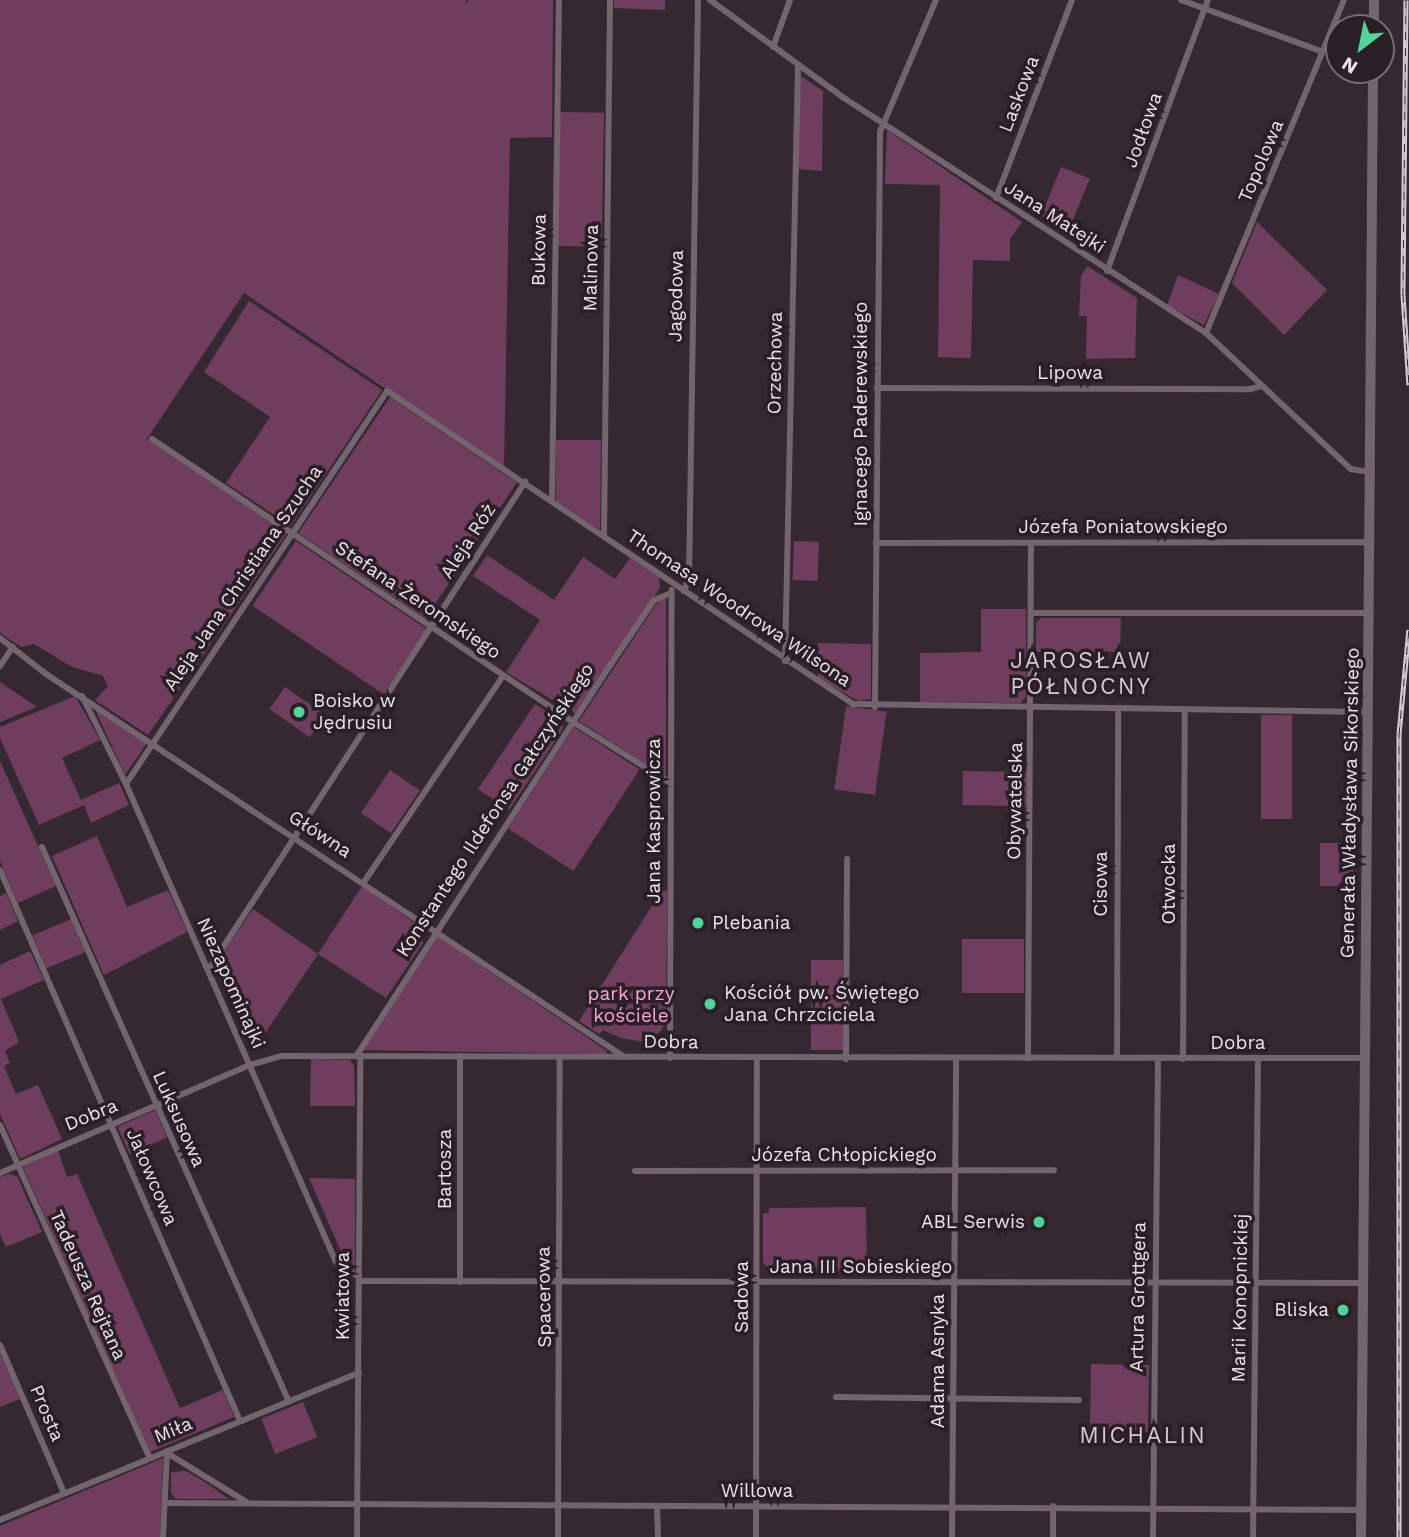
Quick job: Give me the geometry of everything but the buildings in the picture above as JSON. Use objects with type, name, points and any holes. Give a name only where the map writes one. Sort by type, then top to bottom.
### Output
[{"type":"main road","name":"Generała Władysława Sikorskiego","points":[[1361,1537],[1373,84]]},
{"type":"street","name":"Bukowa","points":[[552,500],[559,0]]},
{"type":"street","name":"Malinowa","points":[[604,536],[610,0]]},
{"type":"street","name":"Jagodowa","points":[[684,591],[689,578],[698,0]]},
{"type":"street","name":"Jana Matejki","points":[[710,0],[798,66],[1107,271],[1206,333],[1352,468],[1371,472]]},
{"type":"street","points":[[773,47],[790,0]]},
{"type":"street","name":"Ignacego Paderewskiego","points":[[875,707],[880,132],[936,0]]},
{"type":"street","name":"Laskowa","points":[[996,198],[1072,0]]},
{"type":"street","points":[[1181,0],[1323,52]]},
{"type":"street","name":"Jodłowa","points":[[1107,271],[1208,0]]},
{"type":"street","name":"Topolowa","points":[[1206,333],[1344,0]]},
{"type":"street","name":"Orzechowa","points":[[785,661],[795,72],[798,66]]},
{"type":"street","name":"Lipowa","points":[[877,388],[1250,389],[1262,386]]},
{"type":"street","name":"Thomasa Woodrowa Wilsona","points":[[387,391],[840,697],[875,707],[1369,712]]},
{"type":"street","name":"Aleja Jana Christiana Szucha","points":[[126,784],[387,391]]},
{"type":"street","name":"Stefana Żeromskiego","points":[[152,439],[503,676],[669,782]]},
{"type":"street","name":"Aleja Róż","points":[[209,969],[524,482]]},
{"type":"street","name":"Józefa Poniatowskiego","points":[[876,543],[1370,542]]},
{"type":"street","name":"Obywatelska","points":[[1028,1058],[1031,544]]},
{"type":"street","name":"Jana Kasprowicza","points":[[670,1058],[669,782],[671,593],[675,585]]},
{"type":"street","name":"Konstantego Ildefonsa Gałczyńskiego","points":[[359,1055],[435,930],[654,600],[671,593]]},
{"type":"street","points":[[1032,613],[1370,613]]},
{"type":"street","name":"Główna","points":[[0,638],[46,674],[154,742],[624,1057]]},
{"type":"street","points":[[0,666],[13,647]]},
{"type":"street","points":[[364,882],[503,676]]},
{"type":"street","name":"Niezapominajki","points":[[81,694],[126,784],[209,969],[335,1261],[341,1270],[359,1279]]},
{"type":"street","name":"Cisowa","points":[[1117,1058],[1118,710]]},
{"type":"street","name":"Otwocka","points":[[1183,1059],[1185,710]]},
{"type":"street","name":"Luksusowa","points":[[42,847],[289,1402]]},
{"type":"street","points":[[846,859],[846,1059]]},
{"type":"street","name":"Jałowcowa","points":[[0,870],[240,1421]]},
{"type":"street","name":"Kwiatowa","points":[[357,1537],[359,1055]]},
{"type":"street","name":"Dobra","points":[[0,1173],[250,1065],[282,1056],[1366,1058]]},
{"type":"street","name":"Bartosza","points":[[460,1056],[460,1282]]},
{"type":"street","name":"Spacerowa","points":[[558,1537],[560,1057]]},
{"type":"street","name":"Sadowa","points":[[756,1537],[757,1058]]},
{"type":"street","name":"Adama Asnyka","points":[[952,1537],[956,1058]]},
{"type":"street","name":"Artura Grottgera","points":[[1153,1537],[1157,1058]]},
{"type":"street","name":"Marii Konopnickiej","points":[[1253,1537],[1258,1059]]},
{"type":"street","name":"Tadeusza Rejtana","points":[[0,1125],[149,1457]]},
{"type":"street","name":"Józefa Chłopickiego","points":[[635,1171],[1054,1170]]},
{"type":"street","name":"Jana III Sobieskiego","points":[[359,1279],[559,1283],[1363,1283]]},
{"type":"street","name":"Prosta","points":[[0,1345],[64,1493]]},
{"type":"street","name":"Miła","points":[[0,1520],[359,1373]]},
{"type":"street","points":[[836,1397],[1079,1400]]},
{"type":"street","points":[[163,1537],[167,1451]]},
{"type":"street","points":[[167,1451],[250,1504]]},
{"type":"street","name":"Willowa","points":[[165,1503],[558,1507],[1153,1506],[1361,1510]]},
{"type":"street","points":[[1053,1506],[1053,1537]]},
{"type":"street","points":[[657,1507],[657,1537]]},
{"type":"green space","points":[[0,0],[465,0],[467,4],[468,0],[553,0],[552,137],[510,138],[504,469],[244,293],[147,439],[287,533],[148,735],[95,700],[108,686],[103,676],[72,667],[34,644],[21,647],[0,633]]},
{"type":"green space","points":[[614,0],[665,0],[665,10],[614,8]]},
{"type":"green space","points":[[799,75],[823,91],[822,171],[797,169]]},
{"type":"green space","points":[[560,112],[604,113],[602,247],[558,246]]},
{"type":"green space","points":[[887,130],[1022,222],[1010,239],[1010,261],[973,260],[971,358],[938,357],[940,185],[885,184]]},
{"type":"green space","points":[[1061,167],[1090,179],[1070,228],[1041,216]]},
{"type":"green space","points":[[1257,222],[1327,290],[1284,335],[1232,283]]},
{"type":"green space","points":[[1087,266],[1137,298],[1135,358],[1086,359],[1087,316],[1079,316],[1081,276]]},
{"type":"green space","points":[[1178,275],[1219,294],[1204,325],[1167,305]]},
{"type":"green space","points":[[249,301],[382,390],[291,526],[226,483],[270,417],[204,372]]},
{"type":"green space","points":[[390,397],[517,483],[425,619],[298,533]]},
{"type":"green space","points":[[556,440],[601,440],[600,530],[556,501]]},
{"type":"green space","points":[[296,541],[427,629],[383,694],[252,606]]},
{"type":"green space","points":[[794,541],[819,542],[818,581],[793,580]]},
{"type":"green space","points":[[487,555],[554,600],[583,557],[615,579],[630,558],[659,577],[660,588],[576,714],[506,672],[540,620],[473,576]]},
{"type":"green space","points":[[660,598],[666,599],[666,777],[579,721]]},
{"type":"green space","points":[[981,609],[1026,609],[1026,697],[1020,703],[920,702],[920,653],[981,652]]},
{"type":"green space","points":[[1041,618],[1121,618],[1120,652],[1036,652],[1036,623]]},
{"type":"green space","points":[[818,643],[871,644],[871,699],[858,701],[818,678]]},
{"type":"green space","points":[[0,682],[37,707],[0,722]]},
{"type":"green space","points":[[285,687],[325,715],[310,737],[270,709]]},
{"type":"green space","points":[[75,696],[100,740],[62,758],[81,800],[119,783],[129,805],[91,823],[84,805],[39,825],[0,738],[0,727]]},
{"type":"green space","points":[[535,704],[561,721],[563,729],[509,810],[478,789]]},
{"type":"green space","points":[[846,706],[887,712],[875,795],[834,789]]},
{"type":"green space","points":[[95,709],[147,743],[125,775]]},
{"type":"green space","points":[[1261,715],[1292,715],[1292,819],[1261,819]]},
{"type":"green space","points":[[574,727],[639,769],[574,871],[508,828]]},
{"type":"green space","points":[[0,761],[56,886],[18,903],[0,861]]},
{"type":"green space","points":[[390,770],[420,790],[391,833],[361,813]]},
{"type":"green space","points":[[963,771],[1027,772],[1026,806],[962,805]]},
{"type":"green space","points":[[97,836],[127,907],[168,890],[187,932],[104,975],[52,856]]},
{"type":"green space","points":[[1320,843],[1353,843],[1353,886],[1320,886]]},
{"type":"green space","points":[[362,886],[415,923],[423,943],[386,998],[318,954]]},
{"type":"green space","name":"park przy kościele","points":[[662,890],[667,891],[666,1021],[660,1032],[644,1042],[621,1038],[603,1030],[599,1034],[579,1021]]},
{"type":"green space","points":[[6,893],[18,921],[0,930],[0,896]]},
{"type":"green space","points":[[253,909],[318,954],[256,1047],[248,1042],[216,971],[218,960]]},
{"type":"green space","points":[[71,919],[85,952],[46,969],[32,935]]},
{"type":"green space","points":[[437,936],[607,1051],[606,1054],[361,1050]]},
{"type":"green space","points":[[962,939],[1024,939],[1024,993],[962,993]]},
{"type":"green space","points":[[30,951],[44,980],[1,999],[19,1042],[5,1051],[10,1063],[4,1066],[16,1094],[38,1085],[62,1139],[20,1159],[0,1114],[0,965]]},
{"type":"green space","points":[[811,960],[843,960],[843,1050],[811,1050]]},
{"type":"green space","points":[[311,1059],[349,1060],[354,1065],[355,1106],[310,1106]]},
{"type":"green space","points":[[155,1110],[167,1137],[130,1154],[118,1127]]},
{"type":"green space","points":[[58,1150],[67,1177],[77,1174],[180,1408],[223,1390],[234,1417],[150,1452],[23,1167]]},
{"type":"green space","points":[[8,1174],[17,1176],[42,1232],[6,1247],[0,1234],[0,1177]]},
{"type":"green space","points":[[309,1178],[355,1179],[355,1271],[349,1270]]},
{"type":"green space","points":[[866,1207],[867,1271],[771,1271],[763,1263],[763,1213],[769,1213],[769,1208]]},
{"type":"green space","points":[[0,1353],[20,1399],[0,1407]]},
{"type":"green space","points":[[1091,1364],[1149,1365],[1148,1432],[1090,1431]]},
{"type":"green space","points":[[303,1402],[317,1437],[276,1454],[261,1419]]},
{"type":"green space","points":[[163,1458],[160,1537],[0,1537],[0,1526]]},
{"type":"green space","points":[[186,1471],[229,1499],[176,1499],[171,1493],[171,1472]]},
{"type":"railway","points":[[1406,0],[1403,295],[1409,385]]},
{"type":"railway","points":[[1399,1537],[1399,734],[1409,629]]},
{"type":"place","name":"Boisko w Jędrusiu","points":[[299,712]]},
{"type":"place","name":"Plebania","points":[[698,923]]},
{"type":"place","name":"Kościół pw. Świętego Jana Chrzciciela","points":[[710,1004]]},
{"type":"place","name":"ABL Serwis","points":[[1039,1222]]},
{"type":"place","name":"Bliska","points":[[1343,1310]]},
{"type":"district","name":"JAROSŁAW PÓŁNOCNY","points":[[1081,674]]},
{"type":"district","name":"MICHALIN","points":[[1143,1436]]}]
